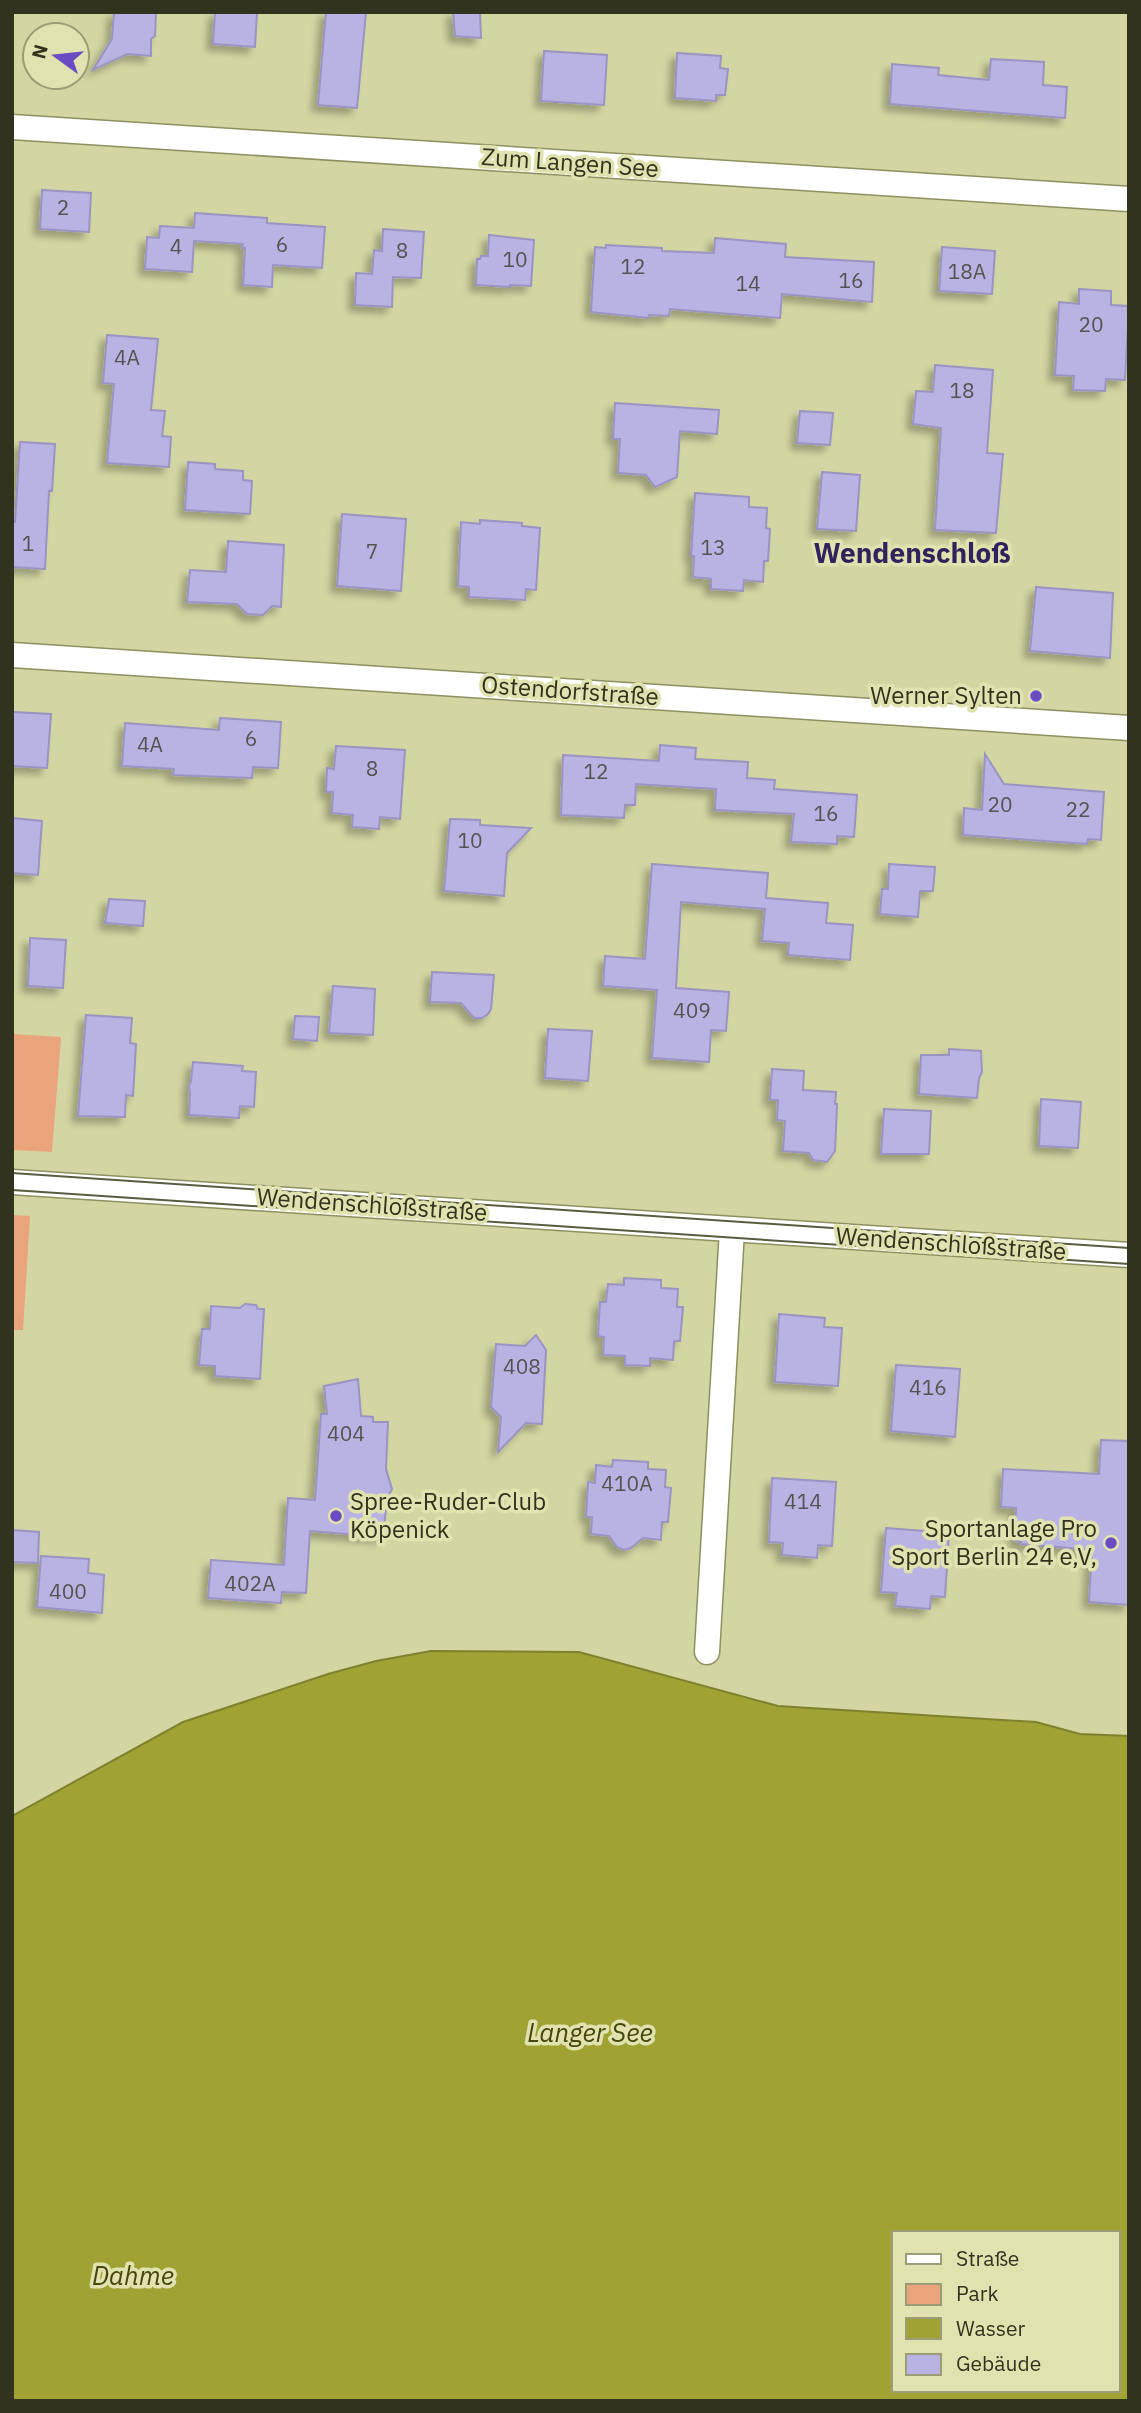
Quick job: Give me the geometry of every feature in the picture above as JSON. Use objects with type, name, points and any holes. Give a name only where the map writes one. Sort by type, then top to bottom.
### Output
[{"type":"street","name":"Zum Langen See","points":[[12,127],[1129,198]]},
{"type":"street","name":"Ostendorfstraße","points":[[12,655],[1129,728]]},
{"type":"street","name":"Wendenschloßstraße","points":[[12,1182],[1129,1255]]},
{"type":"street","points":[[706,1652],[732,1230]]},
{"type":"green space","points":[[12,1034],[61,1037],[52,1152],[12,1150]]},
{"type":"green space","points":[[12,1215],[30,1216],[23,1330],[12,1330]]},
{"type":"water","name":"Langer See","points":[[431,1651],[579,1652],[778,1706],[1036,1722],[1080,1734],[1129,1736],[1129,2401],[12,2401],[12,1816],[183,1722],[376,1661]]},
{"type":"building","points":[[114,12],[156,12],[151,56],[127,54],[93,70],[112,39]]},
{"type":"building","points":[[215,12],[257,12],[255,47],[213,44]]},
{"type":"building","points":[[326,12],[366,12],[357,108],[318,105]]},
{"type":"building","points":[[453,12],[480,12],[481,38],[455,36]]},
{"type":"building","points":[[544,51],[607,55],[604,105],[541,101]]},
{"type":"building","points":[[677,53],[721,56],[720,68],[728,69],[725,95],[716,95],[716,101],[675,98]]},
{"type":"building","points":[[991,59],[1044,62],[1043,85],[1067,87],[1065,118],[890,104],[892,64],[939,68],[938,75],[989,80]]},
{"type":"building","points":[[42,190],[91,193],[89,232],[40,229]]},
{"type":"building","points":[[195,213],[267,218],[267,223],[325,227],[322,268],[273,265],[272,287],[243,285],[243,244],[194,241],[192,272],[145,269],[147,237],[159,238],[160,226],[194,228]]},
{"type":"building","points":[[383,229],[424,232],[421,278],[393,277],[392,307],[355,305],[356,273],[372,274],[374,250],[382,251]]},
{"type":"building","points":[[489,235],[534,240],[531,286],[476,285],[477,259],[488,256]]},
{"type":"building","points":[[715,238],[786,244],[785,257],[874,262],[872,302],[782,294],[780,318],[670,309],[669,316],[649,315],[648,318],[591,312],[595,247],[606,248],[606,245],[714,253]]},
{"type":"building","points":[[942,247],[995,251],[992,294],[939,291]]},
{"type":"building","points":[[1079,289],[1111,291],[1111,305],[1129,306],[1125,380],[1106,379],[1105,391],[1073,390],[1074,376],[1055,375],[1059,302],[1079,304]]},
{"type":"building","points":[[107,335],[158,339],[151,410],[165,411],[162,436],[171,437],[169,467],[107,463],[114,384],[103,383]]},
{"type":"building","points":[[935,365],[993,370],[987,453],[1003,454],[996,533],[935,530],[941,428],[913,424],[916,391],[933,392]]},
{"type":"building","points":[[615,403],[719,410],[717,434],[680,431],[677,477],[655,487],[646,475],[618,473],[620,439],[613,439]]},
{"type":"building","points":[[800,411],[833,413],[830,445],[797,443]]},
{"type":"building","points":[[20,442],[55,444],[52,491],[49,491],[45,569],[12,567],[12,521],[15,522]]},
{"type":"building","points":[[188,462],[215,464],[215,469],[243,471],[243,480],[252,481],[250,514],[185,510]]},
{"type":"building","points":[[822,472],[860,475],[856,531],[817,529]]},
{"type":"building","points":[[695,493],[749,497],[749,507],[767,508],[766,528],[770,529],[768,561],[764,561],[763,582],[744,580],[743,591],[711,589],[711,579],[693,577],[694,556],[691,556]]},
{"type":"building","points":[[342,514],[406,519],[401,591],[337,586]]},
{"type":"building","points":[[480,520],[522,523],[522,526],[540,528],[536,590],[526,589],[525,600],[469,597],[469,587],[458,586],[461,522],[480,524]]},
{"type":"building","points":[[228,541],[284,545],[281,607],[272,606],[263,615],[247,614],[237,604],[187,602],[190,570],[226,572]]},
{"type":"building","points":[[1036,587],[1113,593],[1110,658],[1030,651]]},
{"type":"building","points":[[12,712],[51,714],[47,768],[12,766]]},
{"type":"building","points":[[220,718],[281,722],[278,768],[253,767],[252,778],[173,775],[174,769],[122,766],[125,723],[219,730]]},
{"type":"building","points":[[660,745],[696,748],[695,759],[748,762],[747,778],[775,780],[774,789],[857,795],[854,837],[837,836],[837,844],[791,842],[794,814],[715,810],[716,789],[636,784],[635,805],[625,805],[624,818],[561,815],[563,755],[659,761]]},
{"type":"building","points":[[336,746],[405,750],[400,819],[380,817],[379,829],[352,827],[353,815],[332,813],[333,792],[326,792],[327,768],[334,769]]},
{"type":"building","points":[[985,754],[1004,784],[1104,792],[1101,840],[1088,839],[1087,844],[963,835],[964,808],[982,810]]},
{"type":"building","points":[[12,818],[42,821],[38,875],[12,873]]},
{"type":"building","points":[[450,819],[480,820],[480,825],[531,828],[507,853],[504,896],[444,891]]},
{"type":"building","points":[[652,864],[768,873],[766,898],[828,903],[826,923],[853,925],[850,960],[788,955],[789,943],[762,941],[765,909],[681,902],[676,988],[729,992],[726,1031],[711,1030],[709,1062],[652,1058],[657,990],[603,986],[605,956],[645,959]]},
{"type":"building","points":[[889,864],[935,867],[933,891],[920,891],[918,917],[880,914],[882,889],[888,889]]},
{"type":"building","points":[[109,899],[145,901],[143,926],[105,923]]},
{"type":"building","points":[[30,938],[66,940],[63,988],[28,986]]},
{"type":"building","points":[[432,972],[494,975],[491,1009],[488,1014],[482,1018],[474,1018],[461,1003],[430,1002]]},
{"type":"building","points":[[333,986],[375,989],[373,1035],[329,1033]]},
{"type":"building","points":[[86,1015],[132,1018],[130,1043],[136,1044],[133,1096],[126,1095],[125,1117],[78,1116]]},
{"type":"building","points":[[295,1016],[319,1017],[317,1041],[293,1039]]},
{"type":"building","points":[[548,1029],[592,1031],[588,1081],[545,1078]]},
{"type":"building","points":[[949,1049],[981,1051],[982,1072],[977,1098],[919,1094],[921,1055],[949,1055]]},
{"type":"building","points":[[193,1062],[243,1066],[242,1071],[256,1072],[254,1107],[240,1106],[239,1118],[189,1115],[189,1086]]},
{"type":"building","points":[[772,1069],[804,1071],[803,1090],[836,1092],[835,1151],[827,1162],[813,1160],[809,1153],[783,1151],[785,1121],[777,1120],[778,1100],[770,1100]]},
{"type":"building","points":[[1041,1099],[1081,1102],[1078,1148],[1039,1146]]},
{"type":"building","points":[[884,1109],[931,1111],[929,1154],[881,1154]]},
{"type":"building","points":[[624,1278],[661,1280],[661,1288],[678,1289],[677,1307],[683,1307],[680,1341],[674,1341],[673,1360],[650,1358],[650,1366],[625,1365],[625,1356],[603,1355],[604,1337],[598,1336],[600,1302],[606,1302],[608,1284],[624,1285]]},
{"type":"building","points":[[245,1304],[264,1309],[260,1379],[215,1376],[215,1366],[199,1365],[202,1329],[210,1329],[211,1306],[240,1308]]},
{"type":"building","points":[[779,1314],[825,1318],[824,1327],[842,1328],[838,1386],[775,1382]]},
{"type":"building","points":[[536,1335],[546,1350],[542,1424],[526,1423],[498,1452],[501,1417],[491,1407],[496,1344],[525,1346]]},
{"type":"building","points":[[896,1365],[960,1369],[955,1437],[891,1431]]},
{"type":"building","name":"Spree-Ruder-Club Köpenick","points":[[358,1379],[361,1416],[373,1417],[373,1422],[388,1422],[386,1469],[392,1489],[387,1499],[383,1537],[310,1531],[306,1593],[282,1592],[281,1603],[208,1598],[211,1560],[284,1565],[288,1498],[315,1500],[321,1414],[327,1414],[324,1386]]},
{"type":"building","points":[[1101,1440],[1129,1441],[1129,1605],[1089,1602],[1092,1550],[1021,1544],[1015,1541],[1016,1508],[1001,1507],[1003,1469],[1099,1474]]},
{"type":"building","points":[[613,1460],[648,1462],[648,1469],[666,1470],[665,1487],[671,1488],[668,1522],[662,1522],[661,1540],[643,1538],[624,1550],[617,1547],[609,1536],[591,1534],[592,1517],[586,1517],[588,1482],[595,1483],[596,1465],[612,1467]]},
{"type":"building","points":[[772,1478],[836,1482],[832,1546],[818,1545],[817,1558],[782,1555],[783,1543],[769,1542]]},
{"type":"building","points":[[886,1528],[949,1533],[945,1597],[931,1596],[930,1609],[895,1606],[897,1593],[881,1592]]},
{"type":"building","points":[[12,1530],[39,1532],[38,1563],[12,1562]]},
{"type":"building","points":[[41,1556],[89,1559],[88,1573],[104,1575],[102,1613],[37,1607]]},
{"type":"tram line","points":[[12,1173],[1129,1248]]},
{"type":"tram line","points":[[12,1190],[1129,1264]]},
{"type":"place","name":"Werner Sylten","points":[[1036,696]]},
{"type":"place","name":"Spree-Ruder-Club Köpenick","points":[[336,1516]]},
{"type":"place","name":"Sportanlage Pro Sport Berlin 24 e,V,","points":[[1111,1543]]},
{"type":"district","name":"Wendenschloß","points":[[912,553]]},
{"type":"water label","name":"Dahme","points":[[133,2276]]}]
